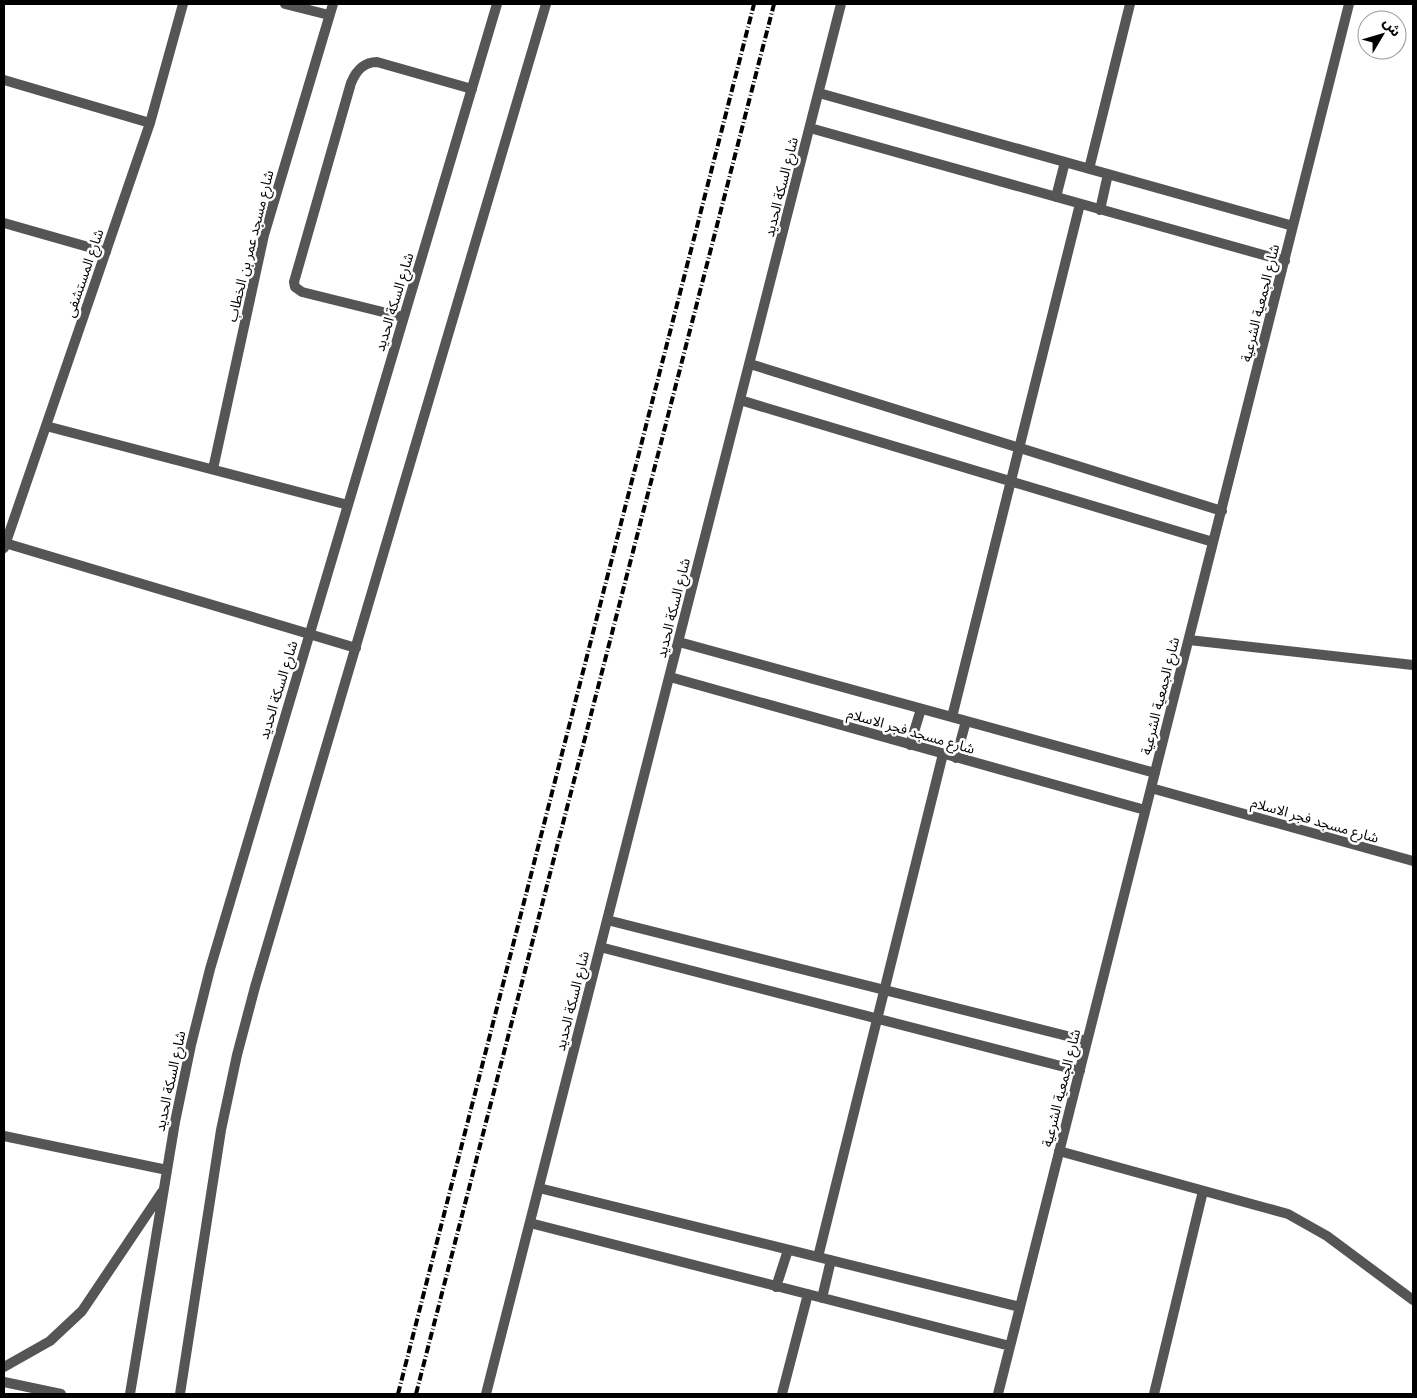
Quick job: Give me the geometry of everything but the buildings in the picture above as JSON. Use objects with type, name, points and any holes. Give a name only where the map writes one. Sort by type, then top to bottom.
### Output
[{"type":"street","name":"شارع المستشفى","points":[[5,546],[150,123],[183,4]]},
{"type":"street","points":[[285,4],[329,15]]},
{"type":"street","name":"شارع مسجد عمر بن الخطاب","points":[[213,470],[264,235],[332,4]]},
{"type":"street","name":"شارع السكة الحديد","points":[[130,1394],[167,1170],[191,1045],[210,969],[497,4]]},
{"type":"street","points":[[180,1394],[208,1206],[221,1130],[237,1056],[255,988],[546,4]]},
{"type":"street","name":"شارع السكة الحديد","points":[[486,1394],[841,4]]},
{"type":"street","points":[[1089,169],[1130,4]]},
{"type":"street","name":"شارع الجمعية الشرعية","points":[[998,1394],[1350,4]]},
{"type":"street","points":[[404,317],[302,292],[295,287],[294,282],[351,83],[361,67],[369,62],[377,62],[472,89]]},
{"type":"street","points":[[4,80],[150,123]]},
{"type":"street","points":[[819,93],[1293,226]]},
{"type":"street","points":[[810,128],[1284,261]]},
{"type":"street","points":[[1056,197],[1065,162]]},
{"type":"street","points":[[1100,210],[1108,174]]},
{"type":"street","points":[[952,717],[1080,204]]},
{"type":"street","points":[[4,223],[106,252]]},
{"type":"street","points":[[750,364],[1222,511]]},
{"type":"street","points":[[740,400],[1214,542]]},
{"type":"street","points":[[46,426],[348,504]]},
{"type":"street","points":[[5,546],[356,648]]},
{"type":"street","points":[[1189,640],[1413,665]]},
{"type":"street","name":"شارع مسجد فجر الاسلام","points":[[679,642],[1155,773]]},
{"type":"street","name":"شارع مسجد فجر الاسلام","points":[[670,677],[1145,810]]},
{"type":"street","points":[[910,745],[921,708]]},
{"type":"street","points":[[956,758],[966,721]]},
{"type":"street","points":[[818,1257],[943,754]]},
{"type":"street","name":"شارع مسجد فجر الاسلام","points":[[1151,788],[1413,861]]},
{"type":"street","points":[[608,920],[1087,1041]]},
{"type":"street","points":[[600,947],[1080,1071]]},
{"type":"street","points":[[4,1136],[167,1170]]},
{"type":"street","points":[[1060,1151],[1288,1214],[1327,1236],[1413,1300]]},
{"type":"street","points":[[539,1188],[1020,1307]]},
{"type":"street","points":[[4,1367],[50,1341],[82,1311],[164,1189]]},
{"type":"street","points":[[1154,1394],[1204,1191]]},
{"type":"street","points":[[530,1223],[1010,1346]]},
{"type":"street","points":[[776,1287],[788,1250]]},
{"type":"street","points":[[822,1298],[830,1260]]},
{"type":"street","points":[[782,1394],[808,1294]]},
{"type":"street","points":[[4,1382],[61,1394]]},
{"type":"railway","points":[[398,1394],[754,4]]},
{"type":"railway","points":[[416,1394],[774,4]]}]
